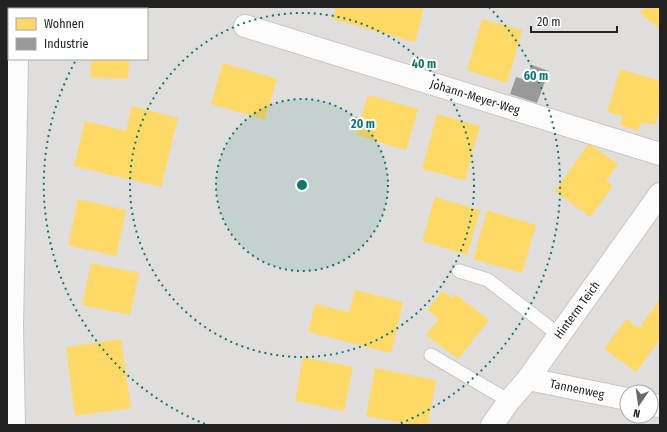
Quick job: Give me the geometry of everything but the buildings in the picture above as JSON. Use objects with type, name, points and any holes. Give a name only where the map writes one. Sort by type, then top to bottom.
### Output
[{"type":"street","name":"Johann-Meyer-Weg","points":[[245,26],[660,154]]},
{"type":"street","points":[[14,425],[9,325],[17,60]]},
{"type":"street","name":"Hinterm Teich","points":[[492,425],[509,401],[528,379],[660,194]]},
{"type":"street","name":"Tannenweg","points":[[528,379],[619,398]]},
{"type":"lane","points":[[459,271],[488,280],[559,336]]},
{"type":"lane","points":[[431,355],[509,401]]},
{"type":"shaded area","points":[[7,7],[660,7],[660,425],[7,425]]}]
